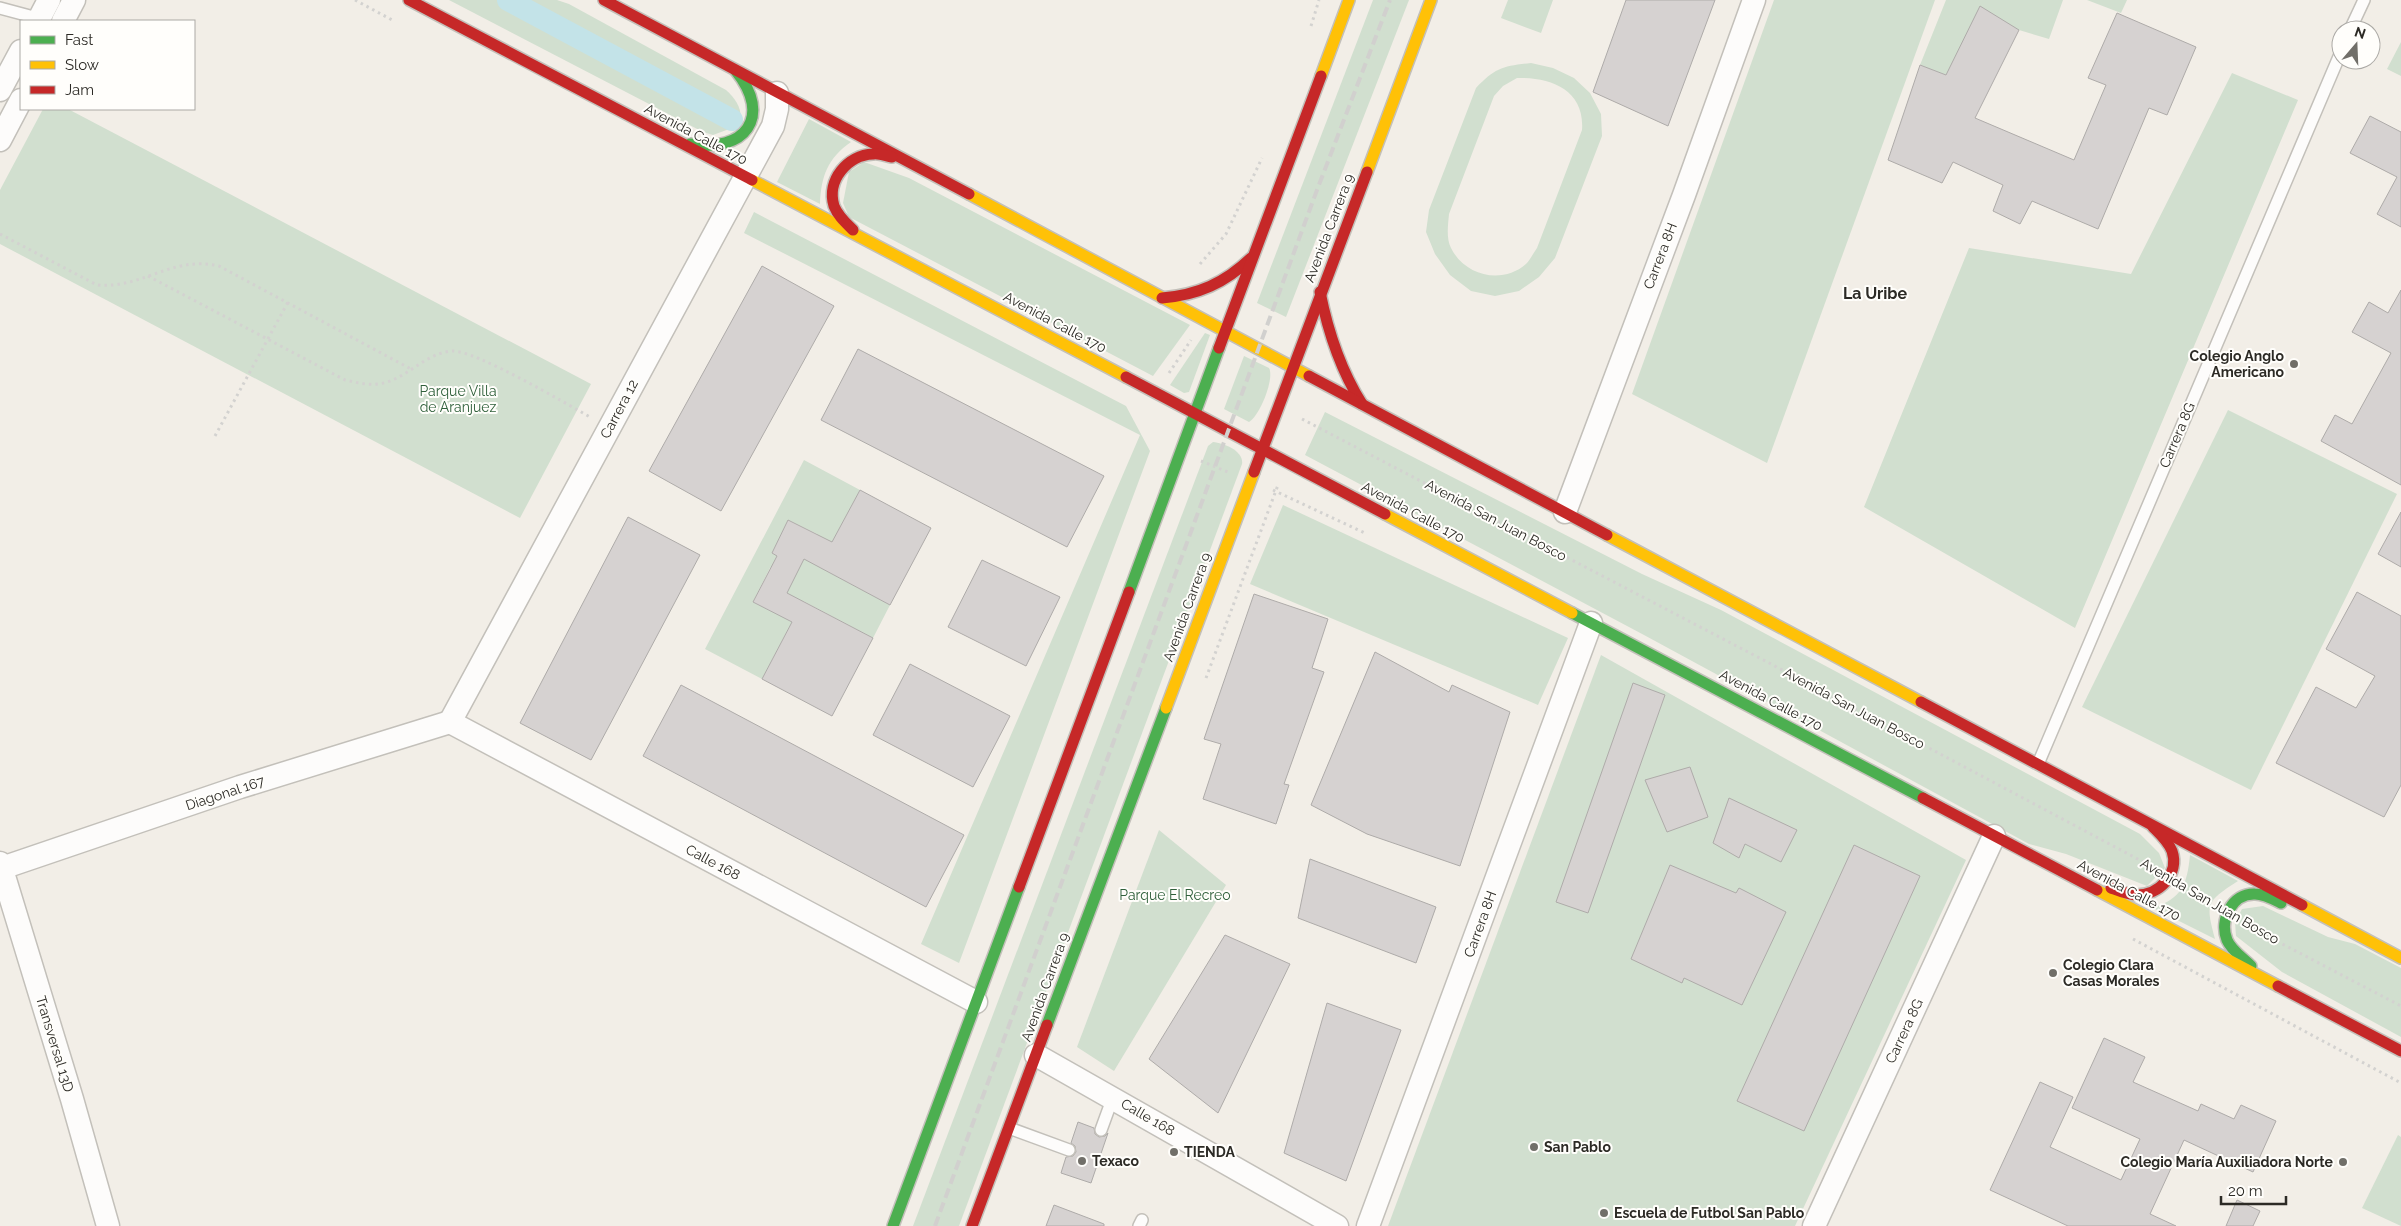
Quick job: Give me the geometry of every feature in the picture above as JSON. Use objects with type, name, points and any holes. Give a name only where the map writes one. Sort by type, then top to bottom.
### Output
[{"type":"main road","name":"Avenida Calle 170","points":[[409,0],[2401,1051]]},
{"type":"main road","points":[[604,0],[2401,958]]},
{"type":"main road","points":[[893,1226],[1349,0]]},
{"type":"main road","name":"Avenida Carrera 9","points":[[972,1226],[1320,292],[1431,0]]},
{"type":"main road","points":[[676,140],[700,148],[715,148],[730,144],[742,135],[750,123],[754,101],[753,94],[746,80],[735,70]]},
{"type":"main road","points":[[876,245],[847,226],[839,217],[834,206],[832,193],[835,181],[840,170],[848,161],[859,155],[883,153],[907,163]]},
{"type":"main road","points":[[1162,298],[1182,297],[1216,286],[1229,278],[1252,257]]},
{"type":"main road","points":[[1320,292],[1332,344],[1347,379],[1363,405]]},
{"type":"main road","points":[[2035,857],[2121,892],[2136,896],[2148,894],[2161,888],[2170,877],[2173,867],[2173,855],[2162,836],[2150,824]]},
{"type":"main road","points":[[2263,979],[2227,940],[2224,926],[2226,914],[2239,898],[2253,894],[2268,897],[2360,937]]},
{"type":"street","points":[[64,20],[74,0]]},
{"type":"street","name":"Carrera 8H","points":[[1565,512],[1684,195],[1754,0]]},
{"type":"street","points":[[0,90],[20,53]]},
{"type":"street","name":"Carrera 12","points":[[450,722],[773,126],[777,109],[777,93]]},
{"type":"street","points":[[0,140],[20,102]]},
{"type":"street","name":"Carrera 8H","points":[[1368,1226],[1591,623]]},
{"type":"street","name":"Calle 168","points":[[450,722],[976,1002]]},
{"type":"street","name":"Diagonal 167","points":[[1,865],[240,787],[450,722]]},
{"type":"street","name":"Carrera 8G","points":[[1814,1226],[1994,836]]},
{"type":"street","name":"Transversal 13D","points":[[1,865],[72,1098],[108,1226]]},
{"type":"street","name":"Calle 168","points":[[1036,1055],[1113,1097],[1337,1226]]},
{"type":"lane","points":[[2355,20],[2364,0]]},
{"type":"lane","points":[[0,8],[45,15]]},
{"type":"lane","name":"Carrera 8G","points":[[2038,764],[2333,70]]},
{"type":"lane","points":[[1101,1130],[1113,1097]]},
{"type":"lane","points":[[1009,1128],[1069,1150]]},
{"type":"path","points":[[1310,31],[1319,0]]},
{"type":"path","points":[[1196,268],[1226,234],[1265,151]]},
{"type":"path","points":[[0,234],[97,285],[113,286],[184,264],[202,262],[219,266],[412,369]]},
{"type":"path","points":[[148,276],[345,380],[366,385],[387,383],[438,355],[453,351],[477,357],[610,427]]},
{"type":"path","points":[[214,436],[288,302]]},
{"type":"path","points":[[1168,374],[1193,337]]},
{"type":"path","name":"Avenida San Juan Bosco","points":[[1302,419],[1762,659],[2170,877],[2226,914],[2401,1006]]},
{"type":"green space","points":[[449,0],[557,0],[569,4],[726,90],[740,110],[740,125],[713,135],[703,132]]},
{"type":"green space","points":[[1373,0],[1409,0],[1286,317],[1257,303]]},
{"type":"green space","points":[[1508,0],[1553,0],[1541,33],[1501,18]]},
{"type":"green space","points":[[1774,0],[1935,0],[1767,463],[1632,394]]},
{"type":"green space","points":[[1946,0],[2063,0],[2049,39],[2019,30],[1946,75],[1920,65]]},
{"type":"green space","points":[[2087,0],[2127,0],[2121,13]]},
{"type":"green space","points":[[2401,42],[2401,76],[2387,69]]},
{"type":"green space","points":[[1531,63],[1553,68],[1574,78],[1590,93],[1601,114],[1602,136],[1555,258],[1539,277],[1519,291],[1495,296],[1471,291],[1450,275],[1435,254],[1426,232],[1429,210],[1476,88],[1494,72]],"holes":[[[1517,78],[1530,78],[1553,83],[1572,96],[1578,105],[1582,130],[1537,248],[1526,264],[1516,270],[1495,276],[1485,274],[1475,271],[1457,258],[1449,244],[1449,214],[1494,96],[1503,86]]]},
{"type":"green space","points":[[2232,73],[2298,100],[2075,628],[1864,507],[1969,248],[2131,274]]},
{"type":"green space","name":"Parque Villa de Aranjuez","points":[[42,110],[70,110],[591,384],[520,518],[0,244],[0,190]]},
{"type":"green space","points":[[809,119],[851,142],[837,154],[827,168],[822,185],[820,204],[777,182]]},
{"type":"green space","points":[[864,162],[909,178],[1190,325],[1153,376],[849,217],[843,203],[849,172]]},
{"type":"green space","points":[[754,212],[1126,406],[1150,451],[959,963],[921,944],[1140,435],[744,233]]},
{"type":"green space","points":[[1205,333],[1210,335],[1189,392],[1184,393],[1170,385]]},
{"type":"green space","points":[[1244,356],[1269,368],[1270,373],[1265,397],[1257,413],[1249,422],[1224,409]]},
{"type":"green space","points":[[2228,410],[2397,494],[2251,790],[2082,707]]},
{"type":"green space","points":[[1325,412],[1642,574],[1721,610],[2140,834],[2159,853],[2165,868],[2147,886],[2066,854],[2029,844],[1644,635],[1305,455]]},
{"type":"green space","points":[[1213,442],[1232,448],[1240,455],[1242,464],[959,1226],[913,1226],[1208,446]]},
{"type":"green space","points":[[804,460],[860,490],[819,567],[890,605],[873,638],[803,601],[762,679],[705,649]],"holes":[[[788,520],[817,534],[771,611],[753,602],[770,568],[784,559],[772,553]]]},
{"type":"green space","points":[[1283,505],[1568,638],[1538,705],[1250,584]]},
{"type":"green space","points":[[1601,655],[1966,860],[1795,1226],[1388,1226]]},
{"type":"green space","name":"Parque El Recreo","points":[[1159,830],[1226,885],[1114,1071],[1077,1047]]},
{"type":"green space","points":[[2190,855],[2238,881],[2219,894],[2211,905],[2210,918],[2215,939],[2153,908],[2171,900],[2177,895],[2185,882]]},
{"type":"green space","points":[[2263,906],[2328,937],[2355,944],[2401,968],[2401,1037],[2282,972],[2236,936],[2235,922],[2242,909]]},
{"type":"green space","points":[[2398,1135],[2401,1137],[2401,1226],[2362,1208]]},
{"type":"building","points":[[1626,0],[1715,0],[1668,126],[1593,92]]},
{"type":"building","points":[[1980,6],[2019,30],[1975,118],[2074,160],[2106,85],[2088,78],[2117,13],[2196,47],[2167,115],[2149,108],[2098,229],[2032,201],[2020,224],[1993,211],[2003,185],[1953,162],[1942,183],[1888,160],[1920,65],[1946,75]]},
{"type":"building","points":[[2370,116],[2401,132],[2401,227],[2377,214],[2397,177],[2350,153]]},
{"type":"building","points":[[762,266],[834,306],[721,511],[649,471]]},
{"type":"building","points":[[2401,290],[2401,485],[2321,441],[2335,415],[2352,424],[2391,353],[2352,332],[2369,302],[2388,313]]},
{"type":"building","points":[[858,349],[1104,476],[1067,547],[821,420]]},
{"type":"building","points":[[860,490],[931,528],[890,605],[804,559],[787,593],[873,638],[832,716],[762,679],[792,622],[753,602],[777,556],[772,553],[788,520],[832,542]]},
{"type":"building","points":[[2401,512],[2401,567],[2378,554]]},
{"type":"building","points":[[628,517],[700,555],[591,760],[520,723]]},
{"type":"building","points":[[982,560],[1060,597],[1026,666],[948,627]]},
{"type":"building","points":[[2357,592],[2401,616],[2401,785],[2384,817],[2276,763],[2316,687],[2356,708],[2375,676],[2326,649]]},
{"type":"building","points":[[1254,594],[1328,619],[1312,668],[1324,672],[1284,784],[1289,785],[1276,824],[1203,799],[1221,744],[1204,739]]},
{"type":"building","points":[[1375,652],[1449,692],[1452,685],[1510,712],[1460,866],[1367,834],[1311,805]]},
{"type":"building","points":[[910,664],[1010,716],[973,787],[873,735]]},
{"type":"building","points":[[1633,683],[1665,695],[1588,913],[1556,902]]},
{"type":"building","points":[[681,685],[964,835],[926,907],[643,756]]},
{"type":"building","points":[[1690,767],[1708,817],[1667,832],[1645,780]]},
{"type":"building","points":[[1729,798],[1797,830],[1781,862],[1745,844],[1739,858],[1713,843]]},
{"type":"building","points":[[1854,845],[1920,876],[1804,1131],[1737,1101]]},
{"type":"building","points":[[1310,859],[1436,907],[1416,963],[1298,918]]},
{"type":"building","points":[[1670,865],[1736,893],[1739,888],[1786,912],[1742,1005],[1684,978],[1682,983],[1631,959]]},
{"type":"building","points":[[1225,935],[1290,964],[1218,1113],[1149,1059]]},
{"type":"building","points":[[1327,1003],[1401,1030],[1346,1181],[1284,1153]]},
{"type":"building","points":[[2104,1038],[2145,1057],[2133,1082],[2198,1111],[2201,1104],[2234,1119],[2241,1105],[2276,1121],[2253,1172],[2184,1140],[2150,1214],[2176,1226],[2068,1226],[1990,1190],[2040,1082],[2073,1097],[2050,1147],[2121,1180],[2140,1139],[2072,1108]]},
{"type":"building","name":"Texaco","points":[[1078,1122],[1094,1128],[1095,1134],[1099,1137],[1105,1136],[1108,1133],[1091,1183],[1061,1173],[1066,1157],[1073,1156],[1076,1152],[1075,1146],[1071,1143]]},
{"type":"building","points":[[2237,1200],[2260,1211],[2253,1226],[2226,1226]]},
{"type":"building","points":[[1054,1205],[1104,1224],[1104,1226],[1046,1226]]},
{"type":"waterway","points":[[508,0],[732,120]]},
{"type":"railway","points":[[935,1226],[1317,190],[1390,0]]},
{"type":"traffic: fast","points":[[690,144],[709,145],[726,143],[738,137],[748,128],[752,117],[752,103],[747,88],[736,71]]},
{"type":"traffic: fast","points":[[1129,592],[1219,348]]},
{"type":"traffic: fast","points":[[1572,613],[1923,798]]},
{"type":"traffic: fast","points":[[1047,1025],[1166,708]]},
{"type":"traffic: fast","points":[[893,1226],[1019,887]]},
{"type":"traffic: fast","points":[[2251,966],[2234,951],[2227,940],[2225,924],[2229,909],[2240,898],[2255,894],[2281,903]]},
{"type":"traffic: slow","points":[[1321,76],[1349,0]]},
{"type":"traffic: slow","points":[[1367,172],[1431,0]]},
{"type":"traffic: slow","points":[[752,180],[1126,377]]},
{"type":"traffic: slow","points":[[969,194],[1309,376]]},
{"type":"traffic: slow","points":[[1166,708],[1254,472]]},
{"type":"traffic: slow","points":[[1385,514],[1572,613]]},
{"type":"traffic: slow","points":[[1607,535],[1921,702]]},
{"type":"traffic: slow","points":[[2097,890],[2278,986]]},
{"type":"traffic: slow","points":[[2302,905],[2401,958]]},
{"type":"traffic: jam","points":[[409,0],[752,180]]},
{"type":"traffic: jam","points":[[604,0],[969,194]]},
{"type":"traffic: jam","points":[[1219,348],[1321,76]]},
{"type":"traffic: jam","points":[[853,230],[840,216],[834,206],[832,196],[836,178],[848,164],[864,155],[878,154],[892,157]]},
{"type":"traffic: jam","points":[[1254,472],[1367,172]]},
{"type":"traffic: jam","points":[[1162,298],[1199,291],[1221,281],[1251,258]]},
{"type":"traffic: jam","points":[[1320,292],[1341,364],[1362,404]]},
{"type":"traffic: jam","points":[[1309,376],[1607,535]]},
{"type":"traffic: jam","points":[[1126,377],[1385,514]]},
{"type":"traffic: jam","points":[[1019,887],[1129,592]]},
{"type":"traffic: jam","points":[[1921,702],[2302,905]]},
{"type":"traffic: jam","points":[[1923,798],[2097,890]]},
{"type":"traffic: jam","points":[[2111,888],[2137,895],[2153,891],[2166,882],[2173,868],[2174,859],[2166,841],[2153,827]]},
{"type":"traffic: jam","points":[[2278,986],[2401,1051]]},
{"type":"traffic: jam","points":[[972,1226],[1047,1025]]},
{"type":"place","name":"Colegio Anglo Americano","points":[[2294,364]]},
{"type":"place","name":"Colegio Clara Casas Morales","points":[[2053,973]]},
{"type":"place","name":"San Pablo","points":[[1534,1147]]},
{"type":"place","name":"TIENDA","points":[[1174,1152]]},
{"type":"place","name":"Texaco","points":[[1082,1161]]},
{"type":"place","name":"Colegio María Auxiliadora Norte","points":[[2343,1162]]},
{"type":"place","name":"Escuela de Futbol San Pablo","points":[[1604,1213]]},
{"type":"district","name":"La Uribe","points":[[1875,293]]}]
